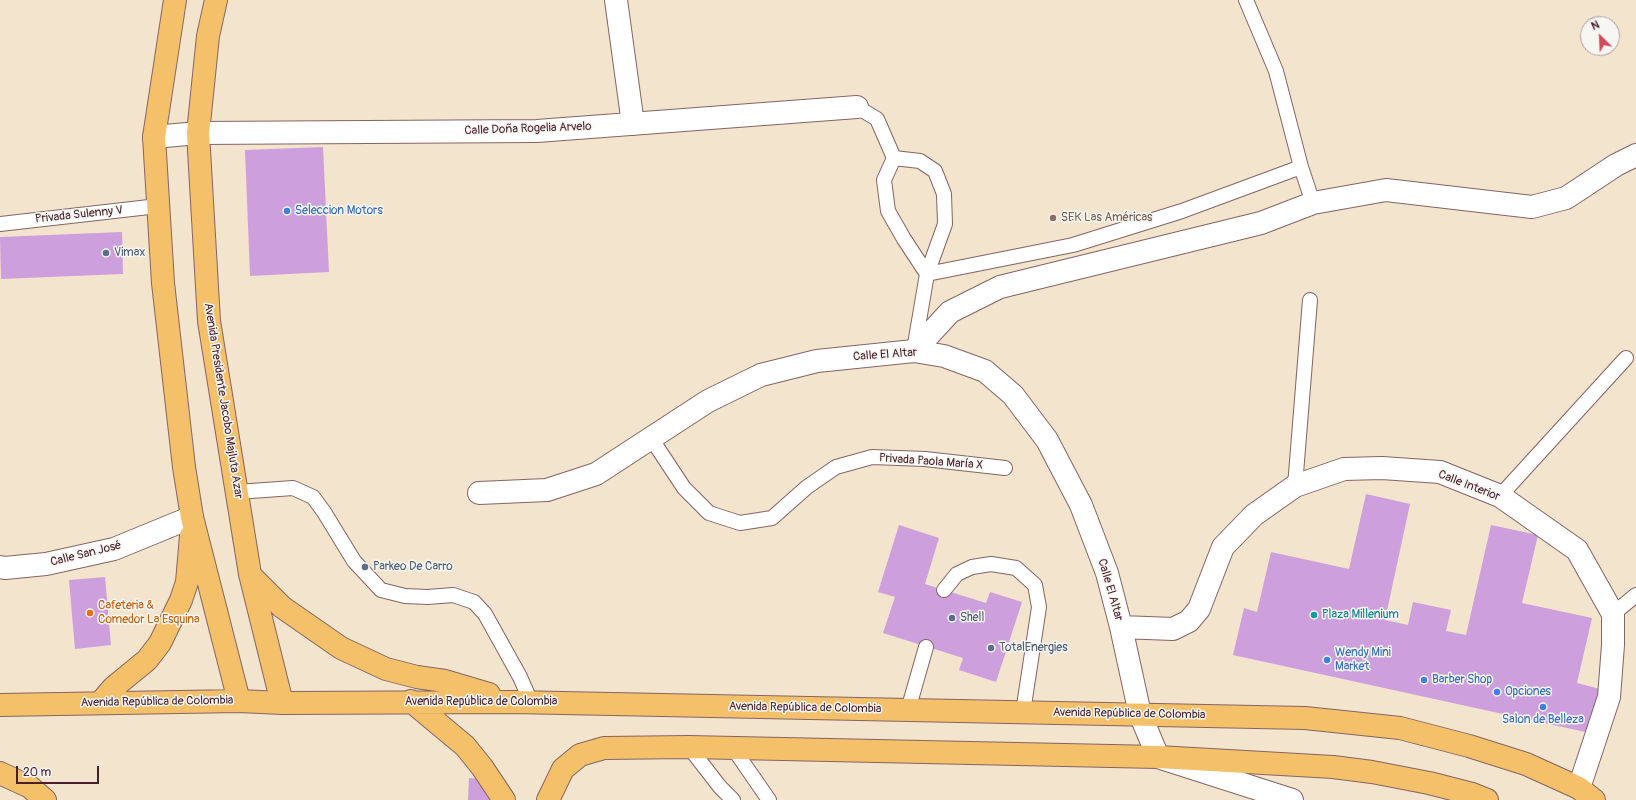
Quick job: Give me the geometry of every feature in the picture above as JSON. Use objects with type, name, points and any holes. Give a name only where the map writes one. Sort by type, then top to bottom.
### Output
[{"type":"main road","points":[[175,0],[154,137],[163,283],[184,467],[192,517],[239,701]]},
{"type":"main road","name":"Avenida Presidente Jacobo Majluta Azar","points":[[216,0],[208,36],[198,133],[209,321],[250,574],[282,703]]},
{"type":"main road","points":[[100,703],[114,687],[147,660],[160,644],[172,620],[187,582],[192,517]]},
{"type":"main road","points":[[250,574],[282,607],[341,648],[386,669],[445,682],[522,702]]},
{"type":"main road","name":"Avenida República de Colombia","points":[[0,705],[239,701],[282,703],[411,701],[522,702],[1305,718],[1400,728],[1469,746],[1526,764],[1587,794]]},
{"type":"main road","points":[[411,701],[465,746],[482,767],[504,800]]},
{"type":"main road","points":[[548,800],[563,769],[580,755],[604,748],[689,747],[1158,757],[1333,767],[1372,772],[1429,783],[1472,794],[1487,800]]},
{"type":"main road","points":[[0,773],[30,787],[44,800]]},
{"type":"street","points":[[616,0],[633,124]]},
{"type":"street","name":"Calle Doña Rogelia Arvelo","points":[[154,137],[198,133],[537,131],[857,107]]},
{"type":"street","points":[[914,351],[950,312],[1000,287],[1261,223],[1313,204],[1386,190],[1532,207],[1566,198],[1616,165],[1636,155]]},
{"type":"street","name":"Calle El Altar","points":[[479,493],[547,490],[596,474],[708,401],[761,375],[817,361],[914,351],[944,356],[985,371],[1013,395],[1047,440],[1081,505],[1107,573],[1140,714],[1158,757]]},
{"type":"street","name":"Calle Interior","points":[[1121,628],[1173,629],[1189,621],[1199,609],[1223,547],[1254,515],[1295,486],[1344,469],[1382,468],[1440,472],[1500,496],[1577,550],[1613,614],[1613,645],[1609,697],[1587,794]]},
{"type":"street","name":"Calle San José","points":[[0,567],[4,568],[46,564],[114,549],[192,517]]},
{"type":"street","points":[[1158,757],[1292,800]]},
{"type":"lane","points":[[1246,0],[1276,72],[1301,167],[1313,204]]},
{"type":"lane","points":[[857,107],[877,119],[894,158],[884,180],[888,211],[904,240],[927,274]]},
{"type":"lane","points":[[894,158],[920,161],[935,171],[944,194],[945,224],[927,274],[914,351]]},
{"type":"lane","points":[[927,274],[1073,245],[1182,211],[1301,167]]},
{"type":"lane","name":"Privada Sulenny V","points":[[0,224],[158,206]]},
{"type":"lane","points":[[1295,486],[1310,300]]},
{"type":"lane","points":[[1500,496],[1626,358]]},
{"type":"lane","name":"Privada Paola María X","points":[[651,438],[684,488],[709,514],[740,523],[772,518],[807,487],[836,467],[872,457],[925,459],[1005,468]]},
{"type":"lane","points":[[237,492],[293,488],[312,497],[324,512],[354,561],[381,590],[405,596],[453,595],[474,602],[485,614],[520,677],[522,702]]},
{"type":"lane","points":[[944,590],[956,574],[972,567],[991,564],[1016,568],[1035,586],[1039,607],[1023,712]]},
{"type":"lane","points":[[1613,614],[1636,595]]},
{"type":"lane","points":[[908,710],[926,647]]},
{"type":"lane","points":[[689,747],[720,787],[733,800]]},
{"type":"lane","points":[[733,748],[769,800]]},
{"type":"building","name":"Seleccion Motors","points":[[323,147],[329,272],[250,276],[245,150]]},
{"type":"building","points":[[122,232],[123,274],[1,279],[0,237]]},
{"type":"building","name":"Plaza Millenium","points":[[1366,494],[1410,504],[1385,620],[1408,625],[1413,602],[1451,610],[1446,631],[1466,635],[1491,525],[1538,535],[1522,603],[1592,618],[1577,683],[1600,689],[1590,733],[1233,655],[1244,608],[1257,612],[1271,552],[1349,569]]},
{"type":"building","name":"Shell","points":[[899,525],[939,538],[925,584],[986,603],[990,592],[1022,602],[996,682],[959,670],[963,658],[883,633],[895,597],[878,592]]},
{"type":"building","name":"Cafeteria & Comedor La Esquina","points":[[105,577],[111,645],[75,649],[69,580]]},
{"type":"building","points":[[469,778],[496,780],[495,800],[468,800]]},
{"type":"place","name":"Seleccion Motors","points":[[287,211]]},
{"type":"place","name":"SEK Las Américas","points":[[1053,218]]},
{"type":"place","name":"Vimax","points":[[106,253]]},
{"type":"place","name":"Parkeo De Carro","points":[[365,567]]},
{"type":"place","name":"Cafeteria & Comedor La Esquina","points":[[90,613]]},
{"type":"place","name":"Plaza Millenium","points":[[1314,615]]},
{"type":"place","name":"Shell","points":[[952,618]]},
{"type":"place","name":"TotalEnergies","points":[[991,648]]},
{"type":"place","name":"Wendy Mini Market","points":[[1327,660]]},
{"type":"place","name":"Barber Shop","points":[[1424,680]]},
{"type":"place","name":"Opciones","points":[[1497,692]]},
{"type":"place","name":"Salon de Belleza","points":[[1543,707]]}]
